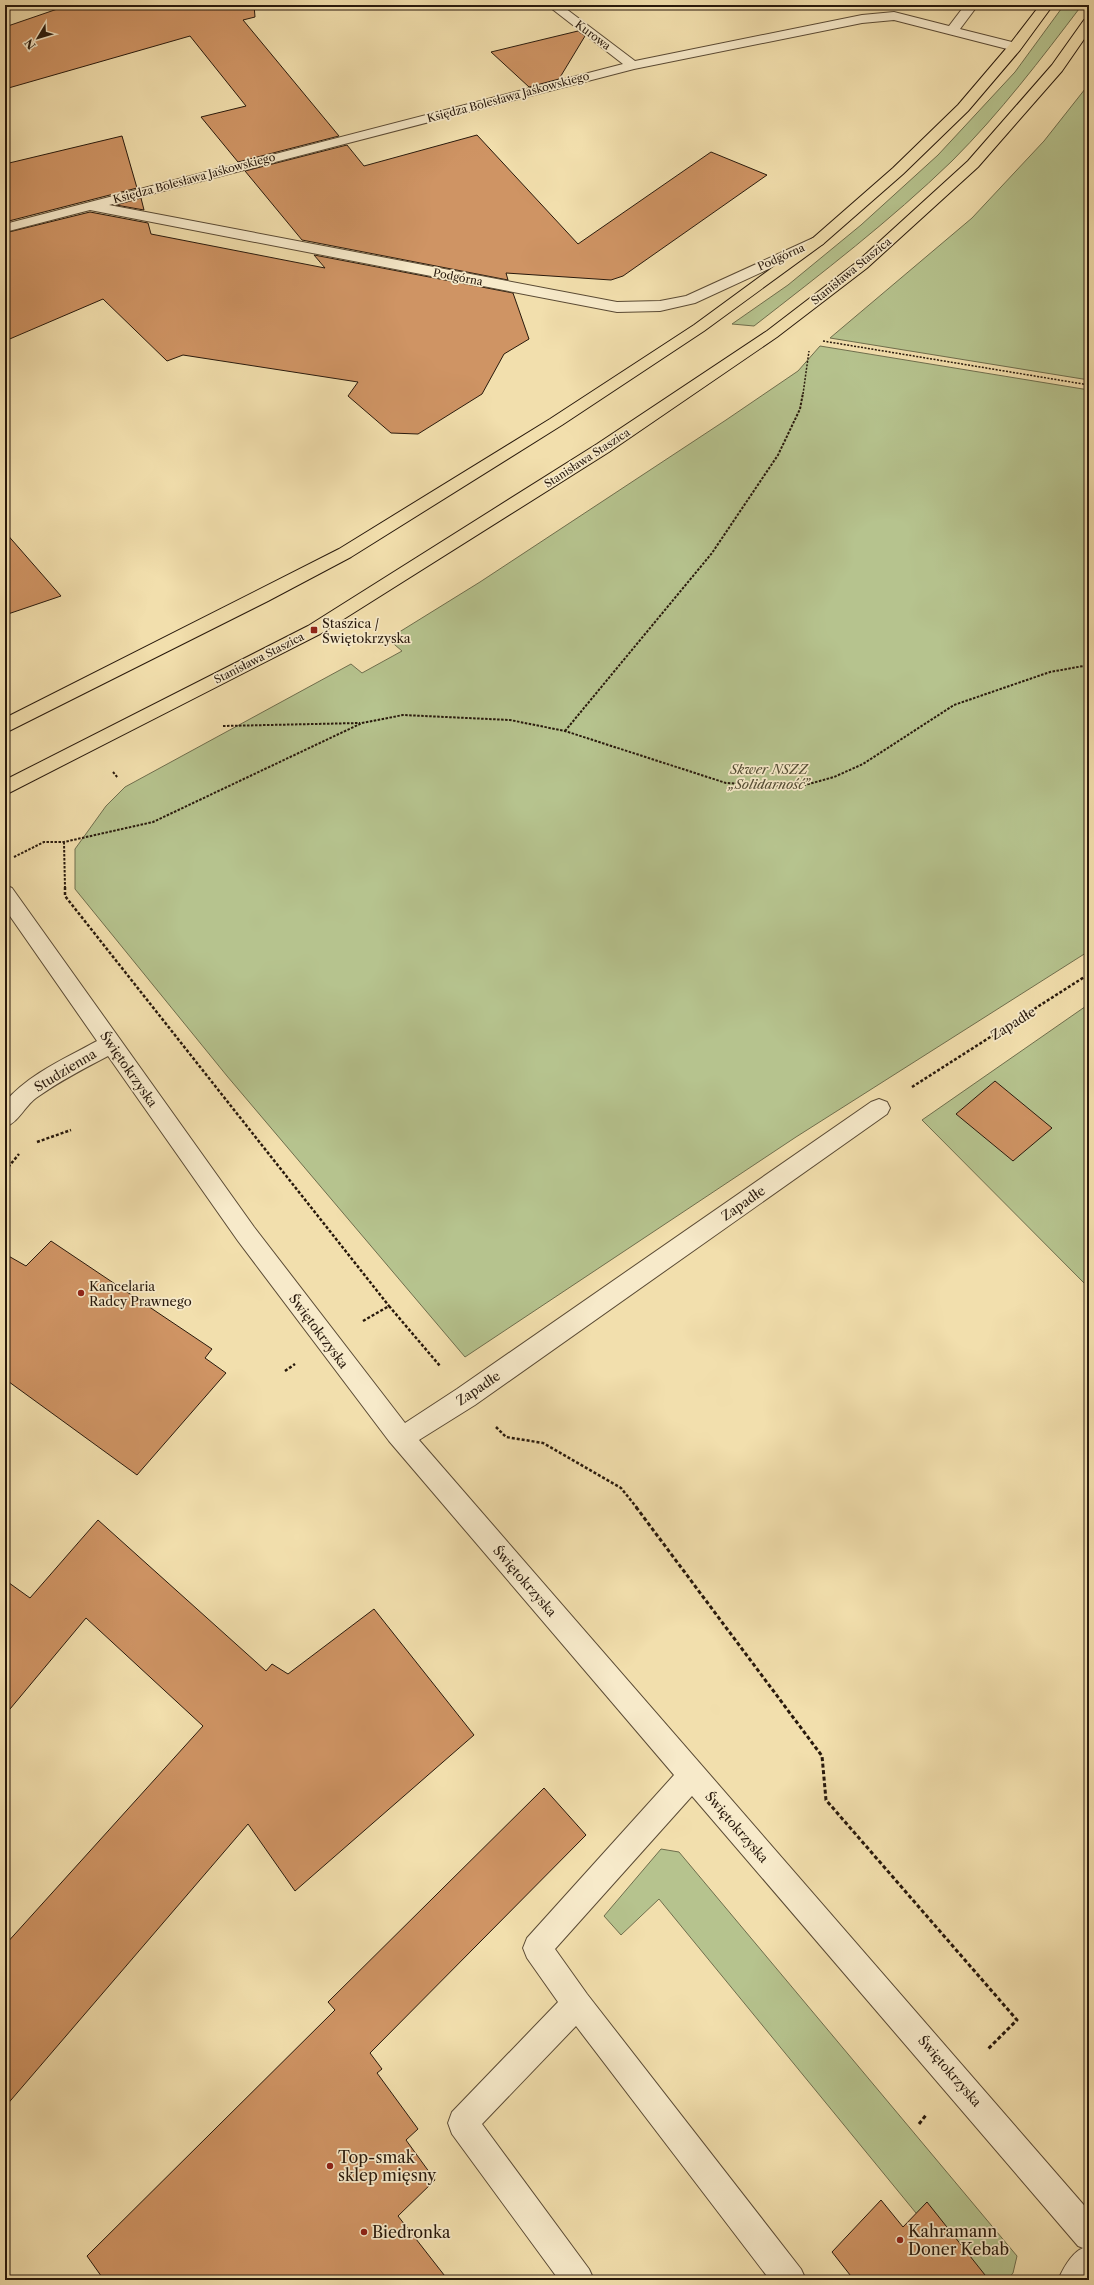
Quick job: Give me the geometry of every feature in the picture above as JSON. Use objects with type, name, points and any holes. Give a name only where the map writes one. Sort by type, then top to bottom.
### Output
[{"type":"main road","points":[[5,726],[262,597],[345,553],[589,401],[699,328],[818,241],[898,171],[963,108],[1015,47],[1047,5]]},
{"type":"main road","name":"Stanisława Staszica","points":[[5,788],[314,630],[603,448],[772,334],[862,265],[973,164],[1057,68],[1089,23]]},
{"type":"street","name":"Kurowa","points":[[553,5],[633,65]]},
{"type":"street","points":[[952,31],[972,5]]},
{"type":"street","name":"Księdza Bolesława Jaśkowskiego","points":[[5,228],[633,65],[862,19],[894,16],[1015,47]]},
{"type":"street","name":"Podgórna","points":[[88,206],[617,307],[660,306],[690,300],[818,241]]},
{"type":"street","name":"Świętokrzyska","points":[[5,893],[111,1044],[327,1342],[402,1438],[692,1776],[958,2079],[1089,2235]]},
{"type":"street","name":"Studzienna","points":[[5,1118],[26,1094],[53,1075],[111,1044]]},
{"type":"street","name":"Zapadłe","points":[[402,1438],[466,1397],[879,1108]]},
{"type":"street","points":[[692,1776],[656,1813],[537,1948],[577,2004],[790,2280]]},
{"type":"street","points":[[577,2004],[463,2123],[578,2280]]},
{"type":"street","points":[[1074,2280],[1089,2261]]},
{"type":"path","points":[[823,341],[1089,385]]},
{"type":"path","points":[[565,731],[712,553],[778,455],[800,409],[807,377],[807,357]]},
{"type":"path","points":[[223,726],[362,723],[403,715],[510,720],[565,731],[726,783],[798,787],[834,777],[863,764],[954,705],[1036,677],[1089,665]]},
{"type":"path","points":[[12,859],[44,842],[64,842],[153,822],[362,723]]},
{"type":"path","points":[[64,842],[64,896],[389,1306]]},
{"type":"path","name":"Zapadłe","points":[[879,1108],[1089,974]]},
{"type":"path","points":[[33,1144],[71,1130]]},
{"type":"path","points":[[5,1171],[20,1152]]},
{"type":"path","points":[[466,1397],[506,1437],[543,1443],[621,1488],[822,1756],[826,1800],[1017,2020],[958,2079],[918,2124]]},
{"type":"green space","points":[[1064,5],[1082,5],[1003,105],[952,161],[880,226],[754,326],[732,324],[788,285],[861,225],[938,155],[1015,72]]},
{"type":"green space","points":[[1089,84],[1089,380],[830,338],[972,218],[1044,141]]},
{"type":"green space","name":"Skwer NSZZ „Solidarność”","points":[[820,346],[1089,390],[1089,951],[796,1137],[465,1357],[227,1076],[75,889],[75,849],[106,806],[125,787],[351,664],[362,673],[402,651],[388,639],[480,582],[726,420],[798,371]]},
{"type":"green space","points":[[1089,1004],[1089,1288],[922,1120]]},
{"type":"green space","points":[[661,1849],[679,1852],[1017,2256],[1013,2273],[1007,2280],[978,2280],[916,2213],[659,1899],[621,1935],[604,1916]]},
{"type":"building","points":[[69,5],[254,5],[255,17],[243,20],[339,136],[238,162],[201,117],[246,106],[190,36],[5,89],[5,27]]},
{"type":"building","points":[[578,31],[585,36],[559,79],[529,87],[491,52]]},
{"type":"building","points":[[477,135],[578,244],[711,152],[767,175],[623,276],[611,280],[506,273],[508,280],[302,240],[245,171],[347,145],[364,166]]},
{"type":"building","points":[[122,136],[137,188],[5,222],[5,164]]},
{"type":"building","points":[[141,198],[144,210],[116,205]]},
{"type":"building","points":[[90,212],[148,223],[151,234],[325,268],[314,255],[513,293],[529,339],[504,354],[482,394],[418,434],[391,433],[348,396],[358,382],[183,355],[167,361],[103,299],[5,341],[5,233]]},
{"type":"building","points":[[5,532],[61,596],[5,615]]},
{"type":"building","points":[[995,1081],[1052,1128],[1013,1161],[956,1114]]},
{"type":"building","points":[[51,1241],[212,1349],[205,1358],[226,1373],[137,1475],[5,1379],[5,1254],[26,1266]]},
{"type":"building","points":[[98,1520],[266,1671],[272,1664],[288,1674],[374,1609],[474,1735],[295,1891],[248,1824],[5,2107],[5,1945],[203,1726],[86,1618],[5,1715],[5,1580],[30,1598]]},
{"type":"building","points":[[544,1788],[586,1835],[370,2053],[382,2069],[377,2073],[418,2129],[406,2140],[435,2180],[398,2216],[448,2280],[104,2280],[87,2256],[335,2010],[328,2002]]},
{"type":"building","name":"Kahramann Doner Kebab","points":[[881,2200],[903,2227],[927,2202],[989,2280],[854,2280],[832,2252]]},
{"type":"place","name":"Staszica / Świętokrzyska","points":[[314,630]]},
{"type":"place","name":"Kancelaria Radcy Prawnego","points":[[81,1293]]},
{"type":"place","name":"Top-smak sklep mięsny","points":[[330,2166]]},
{"type":"place","name":"Biedronka","points":[[364,2232]]},
{"type":"place","name":"Kahramann Doner Kebab","points":[[900,2240]]}]
